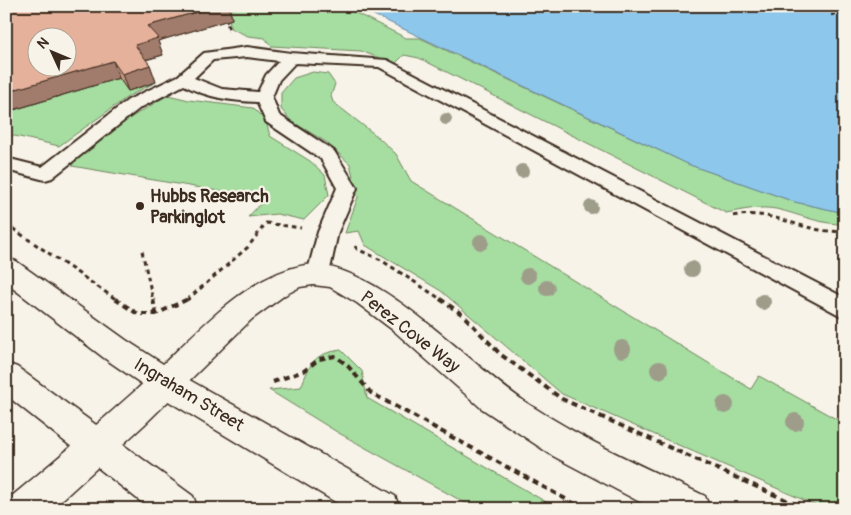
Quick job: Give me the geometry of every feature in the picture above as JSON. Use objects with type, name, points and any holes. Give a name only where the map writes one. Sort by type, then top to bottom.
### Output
[{"type":"street","name":"Ingraham Street","points":[[6,268],[115,349],[166,383],[382,509]]},
{"type":"street","name":"Perez Cove Way","points":[[25,509],[97,447],[225,327],[268,292],[292,279],[318,274],[346,283],[386,309],[493,398],[540,431],[692,509]]},
{"type":"street","points":[[6,376],[180,509]]},
{"type":"lane","points":[[6,164],[46,174],[134,104],[184,79],[210,56],[247,52],[291,58],[382,63],[845,309]]},
{"type":"lane","points":[[291,58],[272,78],[264,97],[272,118],[328,155],[347,188],[328,232],[318,274]]},
{"type":"lane","points":[[184,79],[204,90],[231,96],[264,97]]},
{"type":"path","points":[[831,16],[845,12]]},
{"type":"path","points":[[733,216],[752,213],[785,219],[832,233],[843,231],[845,240]]},
{"type":"path","points":[[142,251],[156,314]]},
{"type":"path","points":[[273,382],[304,371],[319,359],[335,356],[346,365],[370,393],[584,509]]},
{"type":"green space","points":[[244,6],[356,6],[348,9],[406,38],[420,38],[690,165],[795,202],[845,213],[845,224],[819,221],[770,208],[726,213],[419,58],[404,55],[395,64],[361,51],[271,46],[265,38],[248,36],[230,28],[229,10]]},
{"type":"green space","points":[[313,72],[328,74],[335,84],[331,96],[333,102],[378,137],[396,154],[411,181],[751,389],[759,376],[845,424],[845,509],[824,509],[562,394],[441,291],[365,245],[359,231],[345,233],[358,197],[350,164],[326,142],[291,121],[281,109],[281,93],[294,78]]},
{"type":"green space","points":[[119,78],[128,91],[156,82],[129,96],[59,146],[6,134],[6,104],[10,103],[14,110]]},
{"type":"green space","points":[[168,95],[189,100],[253,108],[266,121],[270,136],[310,161],[325,175],[329,195],[304,220],[277,214],[248,217],[265,199],[72,166],[75,158],[120,124]]},
{"type":"green space","points":[[341,350],[362,371],[367,398],[558,509],[476,509],[337,432],[269,390],[301,387],[314,361],[324,354]]},
{"type":"water","points":[[355,6],[845,6],[845,213],[795,202],[690,165]]},
{"type":"building","points":[[6,6],[218,6],[147,26],[158,38],[135,45],[150,65],[122,74],[113,61],[78,71],[78,28],[28,28],[28,78],[54,78],[6,92]]},
{"type":"place","name":"Hubbs Research Parkinglot","points":[[140,206]]}]
